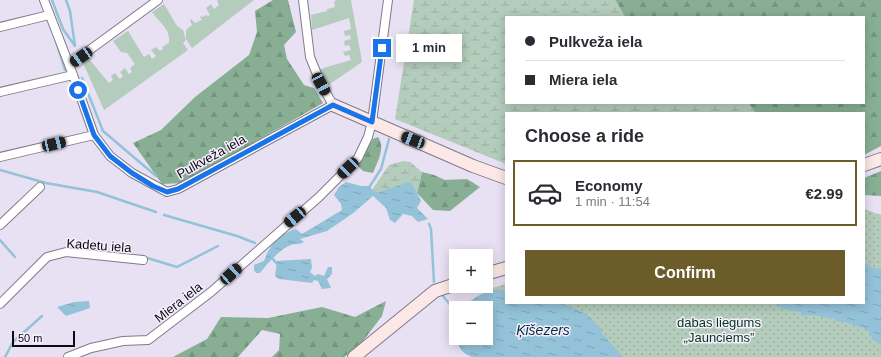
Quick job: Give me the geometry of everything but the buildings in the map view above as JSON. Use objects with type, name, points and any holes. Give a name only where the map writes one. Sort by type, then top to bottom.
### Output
[{"type":"street","name":"Pulkveža iela","points":[[44,0],[94,135],[110,156],[132,173],[167,192],[178,189],[333,105]]},
{"type":"street","points":[[303,0],[310,57],[321,84],[333,105],[473,166],[505,178]]},
{"type":"street","name":"Miera iela","points":[[68,357],[91,348],[123,341],[148,340],[204,297],[319,197],[358,158],[368,137],[372,122],[388,0]]},
{"type":"street","points":[[69,65],[153,1]]},
{"type":"street","points":[[0,27],[49,15]]},
{"type":"street","points":[[0,92],[73,75]]},
{"type":"street","points":[[0,157],[94,135]]},
{"type":"street","points":[[865,165],[881,159]]},
{"type":"street","points":[[0,225],[40,187]]},
{"type":"street","name":"Kadetu iela","points":[[0,304],[47,257],[66,252],[143,260]]},
{"type":"street","points":[[493,272],[505,268]]},
{"type":"street","points":[[354,357],[376,337],[435,290],[449,286]]},
{"type":"green space","points":[[217,0],[254,0],[192,48],[186,39],[186,30],[192,25],[190,20],[191,19],[195,23],[202,20],[200,17],[201,16],[210,15],[206,8],[211,4],[214,9],[219,5]]},
{"type":"green space","points":[[273,0],[288,0],[296,32],[284,45],[287,59],[304,85],[314,88],[323,103],[183,183],[162,184],[133,143],[161,130],[195,97],[249,55],[257,32],[255,11]]},
{"type":"green space","points":[[336,0],[351,0],[362,62],[327,86],[320,69],[351,60],[349,55],[345,56],[343,52],[351,50],[349,45],[345,46],[344,41],[351,39],[350,35],[345,36],[344,31],[351,29],[349,18],[312,30],[311,15],[327,11],[327,9],[335,7],[334,2]]},
{"type":"green space","points":[[414,0],[615,0],[624,16],[505,16],[505,104],[749,104],[755,112],[505,112],[505,164],[395,119]]},
{"type":"green space","points":[[615,0],[881,0],[881,146],[865,154],[865,112],[755,112],[749,104],[865,104],[865,16],[624,16]]},
{"type":"green space","points":[[164,4],[177,26],[184,32],[186,40],[183,43],[188,50],[104,110],[83,63],[89,59],[109,83],[113,80],[111,76],[115,73],[120,79],[123,76],[120,72],[125,68],[129,74],[132,72],[130,68],[135,64],[127,53],[121,52],[113,41],[128,31],[144,57],[149,54],[152,59],[156,56],[151,50],[156,47],[160,51],[163,49],[162,47],[169,43],[166,29],[152,12]]},
{"type":"green space","points":[[378,137],[381,150],[373,173],[363,171],[357,165],[373,139]]},
{"type":"green space","points":[[403,161],[410,162],[422,172],[417,193],[413,185],[379,192],[372,190],[389,165]]},
{"type":"green space","points":[[881,171],[881,196],[865,195],[865,178]]},
{"type":"green space","points":[[422,172],[445,180],[467,179],[480,187],[450,211],[433,210],[417,193]]},
{"type":"green space","name":"dabas liegums „Jaunciems”","points":[[865,209],[881,215],[881,357],[528,357],[499,320],[493,310],[493,301],[488,301],[483,293],[493,293],[493,288],[505,284],[505,304],[865,304]]},
{"type":"green space","points":[[386,301],[382,316],[363,341],[344,357],[272,357],[279,350],[280,334],[262,330],[238,357],[173,357],[207,339],[221,317],[268,318],[322,307],[355,317]]},
{"type":"water","points":[[346,182],[361,186],[370,186],[373,191],[379,192],[409,182],[413,185],[421,201],[417,208],[428,219],[418,222],[412,216],[403,214],[395,223],[390,220],[386,208],[373,196],[352,214],[327,231],[300,239],[304,242],[287,247],[278,253],[260,273],[256,273],[254,270],[254,265],[264,261],[272,245],[280,237],[296,229],[302,234],[342,210],[341,204],[334,195],[339,187]]},
{"type":"water","points":[[311,259],[312,268],[310,272],[315,276],[318,274],[324,276],[328,267],[332,267],[332,274],[327,279],[331,288],[322,289],[318,281],[314,280],[312,283],[279,279],[275,276],[277,261]]},
{"type":"water","points":[[865,264],[873,268],[881,269],[881,345],[872,339],[868,330],[848,323],[836,321],[834,318],[814,315],[803,316],[800,312],[787,310],[773,304],[865,304]]},
{"type":"water","name":"Ķīšezers","points":[[496,290],[505,291],[505,304],[563,304],[583,312],[602,329],[601,332],[623,357],[473,357],[467,355],[459,345],[493,345],[493,301],[470,301],[484,293],[493,293],[493,291]]},
{"type":"water","points":[[89,301],[90,308],[66,316],[57,307],[74,302]]},
{"type":"waterway","points":[[52,0],[63,29],[75,46]]},
{"type":"waterway","points":[[66,0],[70,11],[75,46]]},
{"type":"waterway","points":[[55,38],[65,70]]},
{"type":"waterway","points":[[82,78],[103,131],[156,176]]},
{"type":"waterway","points":[[368,189],[381,169],[389,139]]},
{"type":"waterway","points":[[0,170],[46,183],[97,192],[156,212]]},
{"type":"waterway","points":[[164,215],[237,236],[255,243]]},
{"type":"waterway","points":[[429,224],[431,229],[434,282]]},
{"type":"waterway","points":[[0,240],[15,257]]},
{"type":"waterway","points":[[144,257],[177,267],[218,246]]},
{"type":"waterway","points":[[271,257],[278,265]]},
{"type":"waterway","points":[[443,296],[449,303]]},
{"type":"waterway","points":[[5,357],[13,342],[42,316]]},
{"type":"route","points":[[78,90],[94,135],[110,156],[132,173],[153,186],[167,192],[178,189],[333,105],[372,122],[376,102],[382,48]]}]
